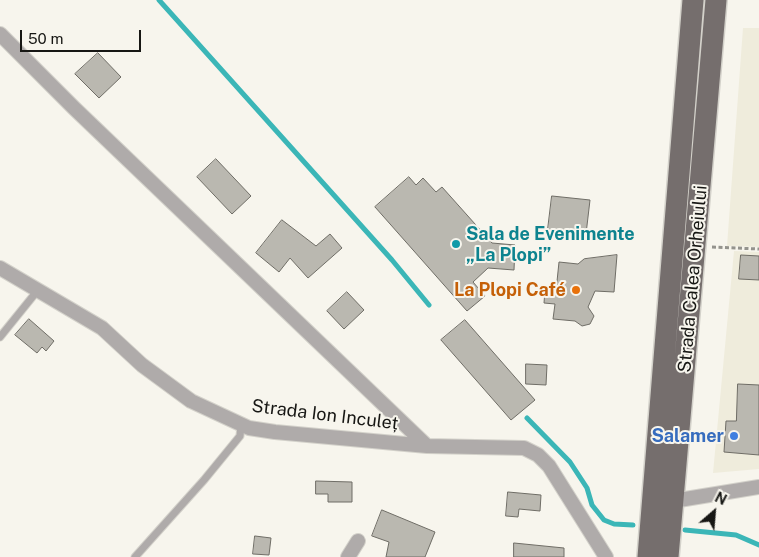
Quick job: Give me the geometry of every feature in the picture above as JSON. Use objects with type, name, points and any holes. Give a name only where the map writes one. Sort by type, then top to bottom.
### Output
[{"type":"main road","name":"Strada Calea Orheiului","points":[[648,557],[693,0]]},
{"type":"main road","name":"Strada Calea Orheiului","points":[[668,557],[716,0]]},
{"type":"street","points":[[0,34],[81,115],[427,446]]},
{"type":"street","name":"Strada Ion Inculeț","points":[[0,268],[102,328],[154,374],[191,401],[242,425],[275,432],[427,446],[524,448],[538,454],[550,466],[606,557]]},
{"type":"street","points":[[673,501],[759,486]]},
{"type":"street","points":[[348,557],[358,542]]},
{"type":"lane","points":[[0,337],[38,290]]},
{"type":"lane","points":[[135,557],[240,436],[242,425]]},
{"type":"path","points":[[708,247],[759,249]]},
{"type":"shaded area","points":[[743,28],[759,28],[759,247],[727,246]]},
{"type":"shaded area","points":[[734,251],[759,252],[759,469],[713,473]]},
{"type":"building","points":[[98,53],[121,77],[99,98],[75,74]]},
{"type":"building","points":[[216,159],[251,196],[232,214],[197,177]]},
{"type":"building","name":"Sala de Evenimente „La Plopi”","points":[[409,177],[416,185],[423,178],[436,192],[442,187],[492,243],[515,245],[514,270],[488,268],[473,282],[485,296],[467,311],[375,207]]},
{"type":"building","points":[[552,196],[590,200],[586,234],[548,229]]},
{"type":"building","points":[[282,220],[316,246],[330,234],[342,248],[308,278],[290,258],[279,272],[256,253]]},
{"type":"building","points":[[617,255],[614,292],[595,291],[588,307],[594,316],[590,324],[582,326],[575,321],[553,319],[555,304],[544,303],[545,290],[556,291],[559,262],[578,264],[584,259]]},
{"type":"building","points":[[741,255],[759,256],[759,280],[739,279]]},
{"type":"building","points":[[347,292],[364,310],[344,329],[327,311]]},
{"type":"building","points":[[29,319],[54,341],[46,351],[42,347],[37,353],[15,335]]},
{"type":"building","points":[[465,320],[535,400],[511,420],[441,340]]},
{"type":"building","points":[[526,364],[547,365],[546,385],[526,384]]},
{"type":"building","points":[[738,384],[759,385],[759,455],[724,452],[726,421],[736,421]]},
{"type":"building","points":[[316,481],[352,482],[352,502],[328,502],[328,494],[316,494]]},
{"type":"building","points":[[508,492],[541,495],[540,511],[519,509],[518,517],[506,516]]},
{"type":"building","points":[[382,510],[435,532],[425,557],[386,557],[389,542],[372,536]]},
{"type":"building","points":[[255,536],[271,538],[269,555],[253,554]]},
{"type":"building","points":[[514,543],[564,548],[564,557],[514,557]]},
{"type":"waterway","points":[[159,0],[392,260],[429,305]]},
{"type":"waterway","points":[[527,418],[570,462],[587,488],[592,505],[604,520],[614,524],[633,525]]},
{"type":"waterway","points":[[685,530],[736,535],[759,545]]},
{"type":"place","name":"Sala de Evenimente „La Plopi”","points":[[456,244]]},
{"type":"place","name":"La Plopi Café","points":[[576,290]]},
{"type":"place","name":"Salamer","points":[[734,436]]}]
